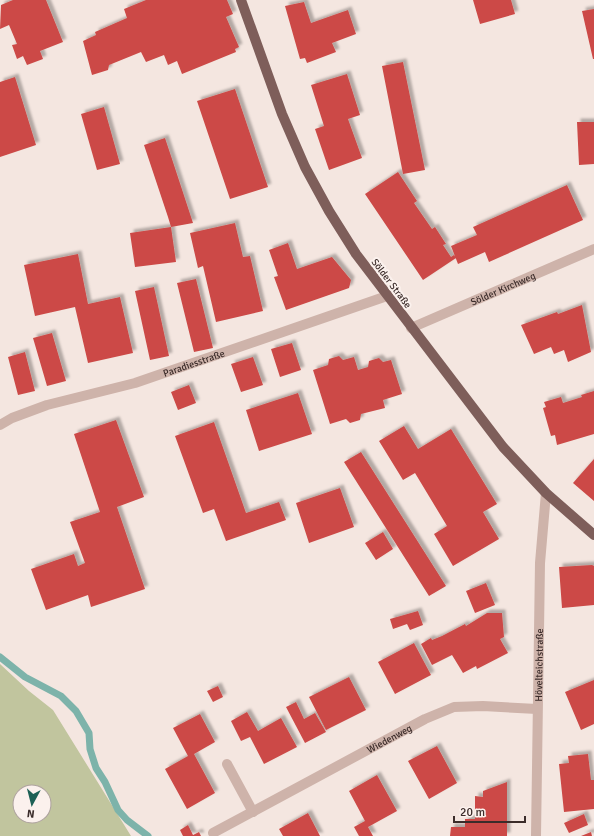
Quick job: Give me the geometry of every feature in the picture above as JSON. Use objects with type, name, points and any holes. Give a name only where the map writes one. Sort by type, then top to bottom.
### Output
[{"type":"main road","name":"Sölder Straße","points":[[241,0],[282,114],[305,167],[352,248],[411,328],[503,447],[546,493],[594,535]]},
{"type":"street","name":"Sölder Kirchweg","points":[[411,328],[594,249]]},
{"type":"street","name":"Paradiesstraße","points":[[0,425],[12,418],[47,405],[135,383],[387,296]]},
{"type":"street","name":"Hövelteichstraße","points":[[536,836],[540,563],[546,493]]},
{"type":"street","name":"Wiedenweg","points":[[213,833],[425,718],[454,707],[483,706],[537,709]]},
{"type":"street","points":[[227,764],[253,812]]},
{"type":"green space","points":[[0,664],[29,691],[53,710],[131,836],[0,836]]},
{"type":"building","points":[[13,0],[46,0],[63,42],[40,51],[43,59],[27,65],[23,56],[17,59],[12,45],[17,44],[9,25],[0,29],[1,5]]},
{"type":"building","points":[[146,0],[227,0],[233,14],[226,17],[239,47],[235,49],[236,52],[182,74],[177,61],[168,65],[164,55],[146,62],[141,52],[109,65],[108,70],[92,75],[83,41],[96,35],[95,32],[127,18],[124,9]]},
{"type":"building","points":[[473,0],[511,0],[515,14],[480,24]]},
{"type":"building","points":[[304,2],[311,23],[348,10],[356,34],[332,43],[336,52],[307,63],[305,58],[300,59],[285,6]]},
{"type":"building","points":[[594,9],[594,59],[593,59],[582,11]]},
{"type":"building","points":[[403,62],[425,170],[403,174],[382,66]]},
{"type":"building","points":[[347,74],[360,115],[348,119],[362,158],[329,170],[315,129],[324,126],[311,85]]},
{"type":"building","points":[[15,77],[36,145],[0,157],[0,82]]},
{"type":"building","points":[[235,89],[268,187],[230,199],[197,101]]},
{"type":"building","points":[[104,107],[120,164],[97,170],[81,114]]},
{"type":"building","points":[[577,122],[594,122],[594,164],[579,165]]},
{"type":"building","points":[[165,138],[193,223],[171,227],[144,145]]},
{"type":"building","points":[[398,172],[417,201],[414,203],[432,229],[435,227],[446,244],[443,245],[451,257],[454,255],[456,258],[423,280],[365,194]]},
{"type":"building","points":[[567,185],[583,220],[489,262],[485,252],[458,264],[451,246],[477,235],[473,227]]},
{"type":"building","points":[[235,223],[243,257],[250,256],[263,311],[216,322],[203,266],[198,268],[190,233]]},
{"type":"building","points":[[171,227],[176,262],[135,267],[130,233]]},
{"type":"building","points":[[288,243],[297,269],[332,257],[351,280],[349,288],[286,310],[274,277],[278,276],[269,250]]},
{"type":"building","points":[[78,254],[88,304],[120,297],[133,353],[88,363],[75,307],[35,316],[24,265]]},
{"type":"building","points":[[196,279],[213,348],[194,352],[177,283]]},
{"type":"building","points":[[154,287],[169,356],[150,360],[135,291]]},
{"type":"building","points":[[582,305],[591,352],[568,362],[564,350],[554,354],[551,347],[534,354],[521,325]]},
{"type":"building","points":[[52,333],[66,381],[47,386],[33,338]]},
{"type":"building","points":[[292,343],[301,370],[280,377],[271,349]]},
{"type":"building","points":[[25,352],[35,391],[18,395],[8,357]]},
{"type":"building","points":[[339,356],[343,360],[354,357],[358,370],[368,367],[369,361],[379,358],[383,362],[391,360],[402,394],[383,400],[385,408],[361,414],[360,420],[350,423],[346,419],[330,424],[313,370],[328,365],[329,359]]},
{"type":"building","points":[[253,357],[263,385],[241,392],[231,364]]},
{"type":"building","points":[[189,385],[196,403],[178,410],[171,392]]},
{"type":"building","points":[[594,391],[594,434],[557,445],[555,435],[551,436],[543,408],[546,407],[544,402],[561,397],[563,403],[582,397],[581,395]]},
{"type":"building","points":[[298,393],[312,434],[259,451],[246,410]]},
{"type":"building","points":[[116,420],[144,497],[117,507],[145,589],[91,607],[88,595],[46,610],[31,569],[74,554],[78,566],[85,563],[70,522],[100,512],[74,434]]},
{"type":"building","points":[[214,422],[246,513],[279,502],[286,520],[226,541],[214,509],[203,513],[175,436]]},
{"type":"building","points":[[404,426],[418,449],[451,429],[497,504],[483,512],[499,539],[453,566],[434,534],[447,526],[415,473],[403,480],[379,441]]},
{"type":"building","points":[[361,452],[446,586],[429,596],[344,462]]},
{"type":"building","points":[[594,459],[594,501],[573,483]]},
{"type":"building","points":[[340,488],[354,527],[309,543],[296,503]]},
{"type":"building","points":[[383,532],[393,549],[376,560],[365,543]]},
{"type":"building","points":[[594,566],[594,605],[562,608],[559,567]]},
{"type":"building","points":[[486,583],[495,605],[475,613],[466,591]]},
{"type":"building","points":[[418,611],[423,625],[410,630],[407,624],[393,629],[390,619]]},
{"type":"building","points":[[487,613],[502,613],[504,637],[500,639],[508,653],[477,669],[476,666],[463,673],[452,655],[432,665],[421,644],[431,638],[432,640],[442,636],[465,624],[466,626]]},
{"type":"building","points":[[414,643],[431,675],[395,694],[378,662]]},
{"type":"building","points":[[349,677],[366,710],[326,730],[309,697]]},
{"type":"building","points":[[594,680],[594,724],[581,730],[565,692]]},
{"type":"building","points":[[218,686],[223,697],[213,702],[207,691]]},
{"type":"building","points":[[296,702],[304,719],[315,713],[326,732],[305,743],[286,707]]},
{"type":"building","points":[[247,712],[258,731],[281,718],[297,747],[264,764],[250,737],[241,741],[231,721]]},
{"type":"building","points":[[200,714],[215,742],[194,754],[215,793],[187,809],[165,769],[188,756],[173,728]]},
{"type":"building","points":[[437,746],[457,783],[429,799],[408,761]]},
{"type":"building","points":[[588,754],[591,780],[594,780],[594,809],[564,812],[559,764],[569,763],[568,756]]},
{"type":"building","points":[[377,775],[397,811],[368,827],[373,836],[359,836],[354,827],[365,821],[349,791]]},
{"type":"building","points":[[507,782],[507,836],[450,836],[451,827],[465,827],[465,819],[475,819],[475,796],[483,797],[483,791]]},
{"type":"building","points":[[308,813],[320,836],[283,836],[279,829]]},
{"type":"building","points":[[584,814],[588,825],[569,833],[564,823]]},
{"type":"building","points":[[188,825],[193,835],[199,832],[201,836],[183,836],[180,830]]},
{"type":"building","points":[[591,832],[592,836],[581,836]]},
{"type":"waterway","points":[[0,657],[25,677],[61,696],[76,711],[89,733],[90,749],[96,768],[105,782],[118,810],[127,820],[148,836]]}]
